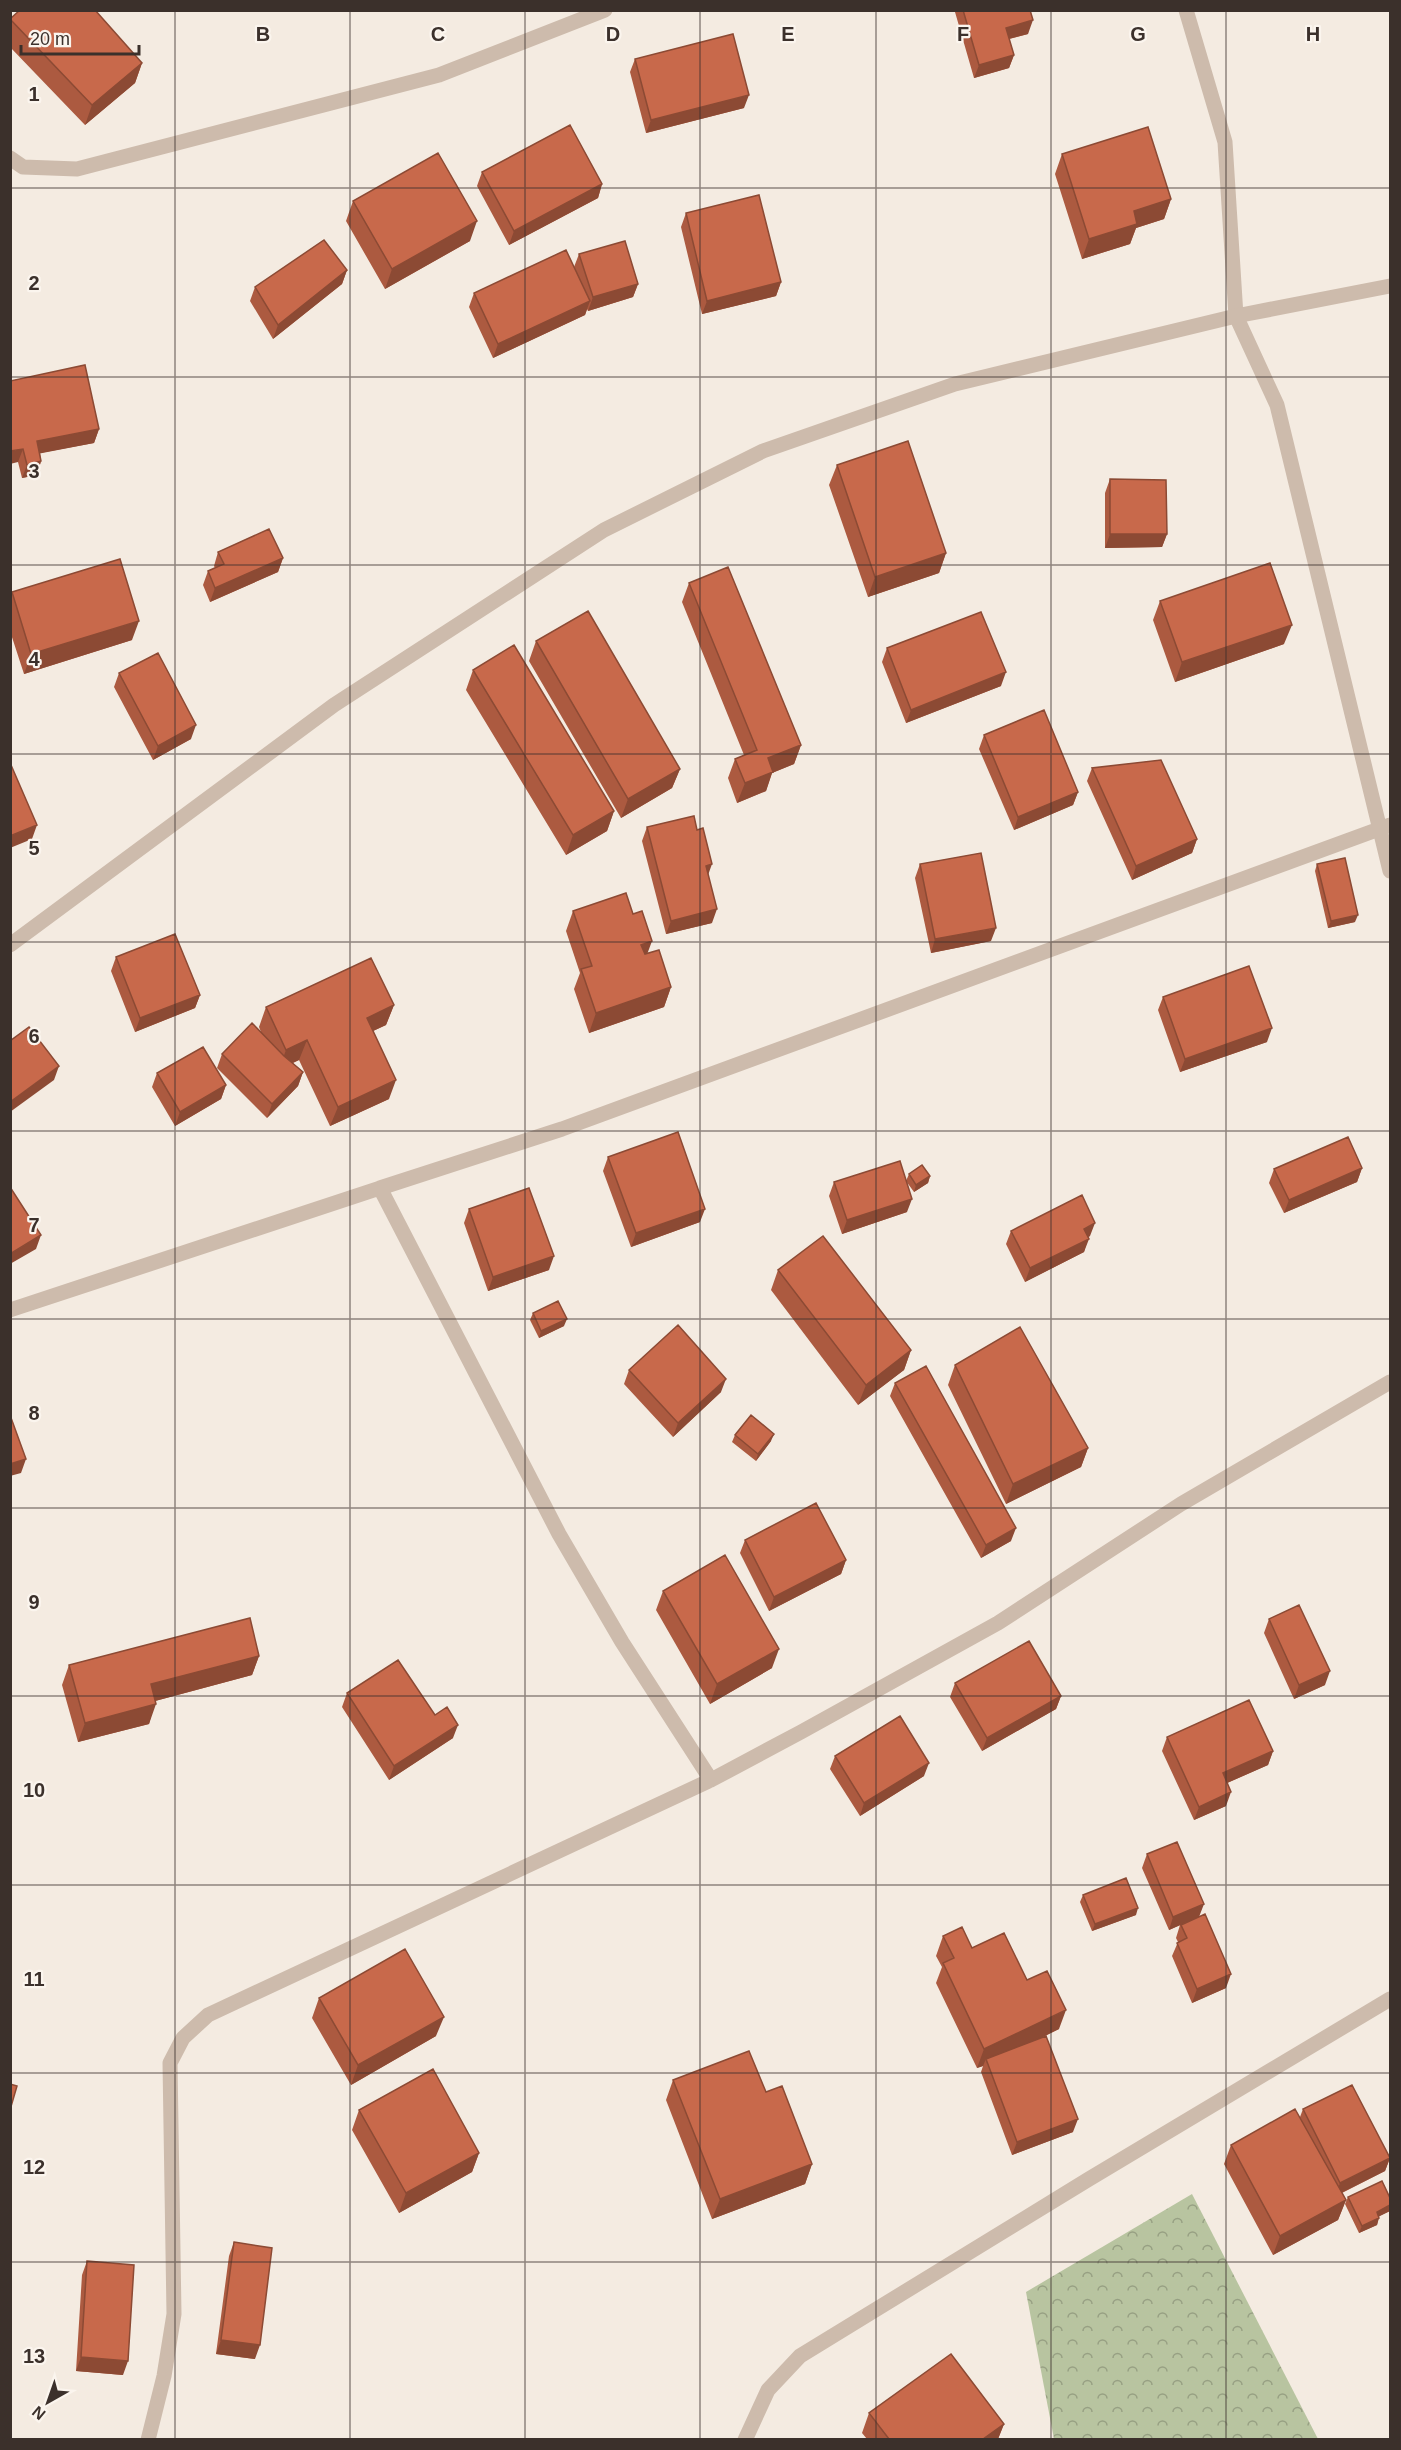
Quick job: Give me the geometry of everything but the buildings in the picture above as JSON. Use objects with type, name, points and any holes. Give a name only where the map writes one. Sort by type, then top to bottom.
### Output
[{"type":"street","points":[[10,158],[23,167],[76,169],[439,75],[605,10]]},
{"type":"street","points":[[1186,10],[1225,142],[1236,316],[1277,405],[1386,827],[1390,871]]},
{"type":"street","points":[[10,945],[334,705],[604,530],[763,451],[955,384],[1236,316],[1390,286]]},
{"type":"street","points":[[10,1310],[562,1129],[1386,827]]},
{"type":"street","points":[[380,1188],[559,1534],[622,1642],[711,1780]]},
{"type":"street","points":[[148,2439],[164,2376],[174,2314],[170,2063],[183,2038],[208,2015],[711,1780],[889,1685],[998,1623],[1182,1504],[1390,1382]]},
{"type":"street","points":[[745,2439],[768,2390],[800,2356],[1390,1999]]},
{"type":"green space","points":[[1192,2194],[1318,2439],[1054,2439],[1026,2292]]}]
